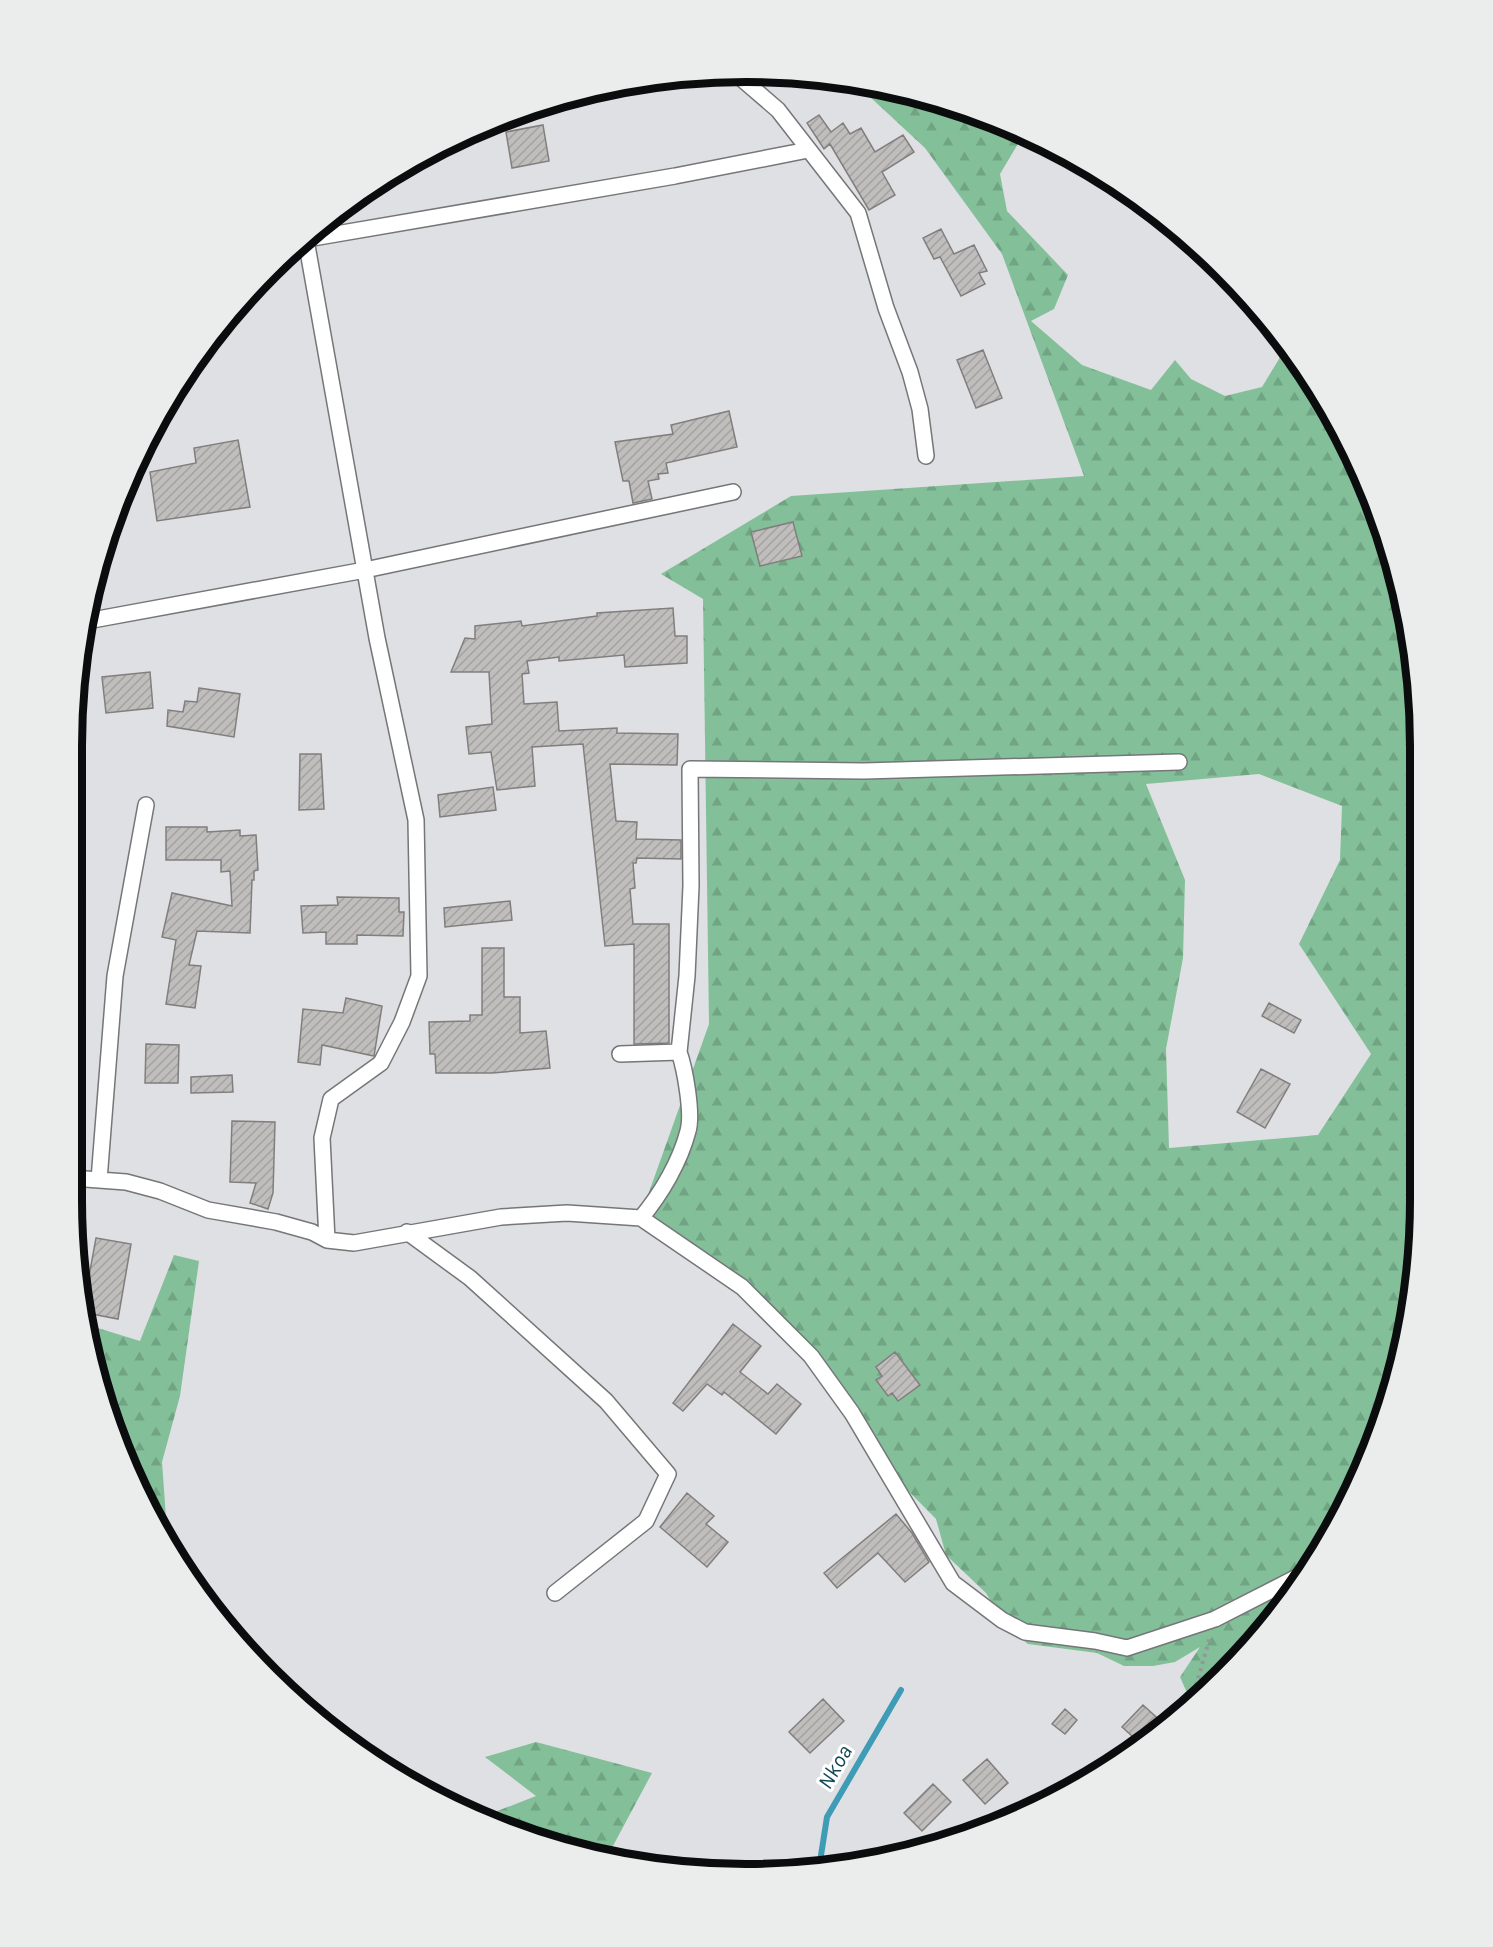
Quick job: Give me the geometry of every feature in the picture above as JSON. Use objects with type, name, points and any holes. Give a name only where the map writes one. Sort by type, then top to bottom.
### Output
[{"type":"street","points":[[745,82],[778,110],[858,213],[886,308],[910,372],[920,408],[926,456]]},
{"type":"street","points":[[322,236],[663,178],[808,150]]},
{"type":"street","points":[[308,248],[365,570],[416,820],[419,976],[402,1022],[381,1063],[331,1099],[322,1138],[327,1240]]},
{"type":"street","points":[[95,620],[365,570],[733,492]]},
{"type":"street","points":[[641,1218],[662,1189],[689,1130],[686,1071],[679,1052],[687,976],[691,886],[690,769],[864,771],[1179,762]]},
{"type":"street","points":[[99,1180],[115,976],[146,805]]},
{"type":"street","points":[[620,1054],[679,1052]]},
{"type":"street","points":[[82,1179],[126,1182],[160,1191],[208,1210],[276,1222],[312,1232],[327,1240],[354,1243],[501,1217],[567,1213],[641,1218],[742,1287],[811,1356],[852,1413],[952,1583],[1002,1620],[1025,1632],[1095,1641],[1127,1648],[1215,1619],[1291,1580]]},
{"type":"street","points":[[407,1232],[470,1278],[597,1394],[668,1474],[646,1521],[555,1593]]},
{"type":"path","points":[[1195,1690],[1215,1619]]},
{"type":"green space","points":[[866,93],[918,105],[960,118],[1020,142],[1000,174],[1007,211],[1068,275],[1054,309],[1031,321],[1082,365],[1151,390],[1175,360],[1191,379],[1225,396],[1262,387],[1279,359],[1280,352],[1322,415],[1360,492],[1388,575],[1405,660],[1410,746],[1410,1200],[1409,1244],[1398,1330],[1388,1372],[1360,1455],[1322,1532],[1273,1605],[1246,1638],[1189,1695],[1180,1677],[1200,1647],[1175,1662],[1153,1666],[1124,1666],[1097,1653],[1028,1644],[1006,1627],[986,1593],[946,1555],[936,1519],[861,1443],[860,1409],[810,1358],[749,1281],[679,1238],[638,1223],[709,1024],[703,599],[661,574],[791,496],[1084,476],[1002,254],[925,148]],"holes":[[[1259,774],[1342,806],[1340,860],[1299,944],[1371,1054],[1318,1135],[1169,1148],[1166,1049],[1183,958],[1185,880],[1146,784]]]},
{"type":"green space","points":[[174,1255],[199,1261],[180,1396],[162,1462],[166,1523],[133,1455],[105,1372],[95,1327],[140,1341]]},
{"type":"green space","points":[[536,1742],[652,1773],[611,1850],[575,1842],[491,1814],[536,1796],[485,1757]]},
{"type":"building","points":[[819,115],[831,132],[843,123],[850,134],[861,128],[875,152],[903,135],[914,152],[882,172],[895,195],[869,210],[830,144],[824,149],[807,123]]},
{"type":"building","points":[[543,125],[549,161],[512,168],[506,132]]},
{"type":"building","points":[[941,229],[954,254],[974,245],[987,271],[979,273],[985,284],[961,296],[940,257],[934,259],[923,238]]},
{"type":"building","points":[[983,350],[1002,398],[976,408],[957,360]]},
{"type":"building","points":[[729,411],[737,447],[666,463],[668,473],[658,474],[659,479],[648,481],[652,499],[633,503],[629,481],[623,481],[615,442],[673,434],[671,425]]},
{"type":"building","points":[[238,440],[250,507],[157,521],[150,472],[196,463],[194,448]]},
{"type":"building","points":[[793,522],[802,556],[760,566],[751,532]]},
{"type":"building","points":[[673,608],[675,636],[687,636],[687,663],[625,667],[624,655],[559,661],[559,657],[527,661],[529,673],[522,674],[524,704],[557,702],[559,731],[617,728],[617,733],[678,734],[677,765],[610,764],[616,821],[637,822],[636,839],[681,840],[681,859],[637,858],[636,863],[633,863],[635,888],[630,889],[633,924],[669,924],[669,1043],[634,1044],[634,944],[605,946],[583,744],[532,747],[535,786],[497,790],[491,752],[469,754],[466,727],[492,724],[489,672],[451,672],[465,638],[475,639],[475,626],[521,621],[522,626],[597,616],[597,613]]},
{"type":"building","points":[[150,672],[153,708],[106,713],[102,677]]},
{"type":"building","points":[[199,688],[240,694],[234,737],[167,726],[168,710],[183,712],[185,701],[197,702]]},
{"type":"building","points":[[300,754],[321,754],[324,809],[299,810]]},
{"type":"building","points":[[493,787],[496,810],[440,817],[438,795]]},
{"type":"building","points":[[166,827],[207,827],[207,832],[240,830],[240,836],[256,835],[258,870],[254,871],[254,880],[252,880],[250,933],[197,931],[189,965],[201,966],[195,1008],[166,1004],[176,940],[162,937],[172,893],[232,906],[230,871],[221,872],[221,860],[166,860]]},
{"type":"building","points":[[337,897],[399,898],[399,912],[404,912],[403,936],[357,935],[357,944],[326,944],[326,932],[303,933],[301,906],[338,905]]},
{"type":"building","points":[[510,901],[512,920],[445,927],[444,908]]},
{"type":"building","points":[[482,948],[504,948],[504,997],[520,997],[520,1033],[546,1031],[550,1068],[492,1073],[436,1073],[435,1054],[430,1054],[429,1022],[470,1021],[470,1015],[482,1015]]},
{"type":"building","points":[[346,998],[382,1006],[374,1056],[322,1045],[320,1065],[298,1062],[303,1009],[343,1013]]},
{"type":"building","points":[[1269,1003],[1301,1020],[1294,1033],[1262,1016]]},
{"type":"building","points":[[146,1044],[179,1045],[178,1083],[145,1083]]},
{"type":"building","points":[[1261,1069],[1290,1084],[1265,1128],[1237,1112]]},
{"type":"building","points":[[232,1075],[233,1092],[191,1093],[191,1077]]},
{"type":"building","points":[[232,1121],[275,1122],[273,1193],[268,1209],[250,1203],[256,1183],[230,1182]]},
{"type":"building","points":[[96,1238],[131,1244],[118,1319],[92,1314],[88,1283]]},
{"type":"building","points":[[733,1324],[761,1346],[740,1372],[768,1394],[777,1384],[801,1404],[776,1434],[724,1392],[722,1395],[707,1384],[683,1411],[673,1403]]},
{"type":"building","points":[[895,1352],[920,1385],[898,1401],[892,1393],[888,1396],[876,1380],[882,1376],[876,1367]]},
{"type":"building","points":[[687,1493],[714,1516],[706,1524],[728,1542],[707,1567],[660,1527]]},
{"type":"building","points":[[896,1514],[912,1533],[929,1562],[905,1582],[878,1553],[837,1588],[824,1573]]},
{"type":"building","points":[[823,1699],[844,1721],[810,1753],[789,1732]]},
{"type":"building","points":[[1143,1705],[1160,1720],[1135,1739],[1122,1727]]},
{"type":"building","points":[[1065,1709],[1077,1720],[1065,1734],[1052,1724]]},
{"type":"building","points":[[987,1759],[1008,1783],[985,1804],[963,1780]]},
{"type":"building","points":[[933,1784],[951,1802],[922,1831],[904,1813]]},
{"type":"waterway","name":"Nkoa","points":[[820,1860],[827,1817],[901,1690]]}]
